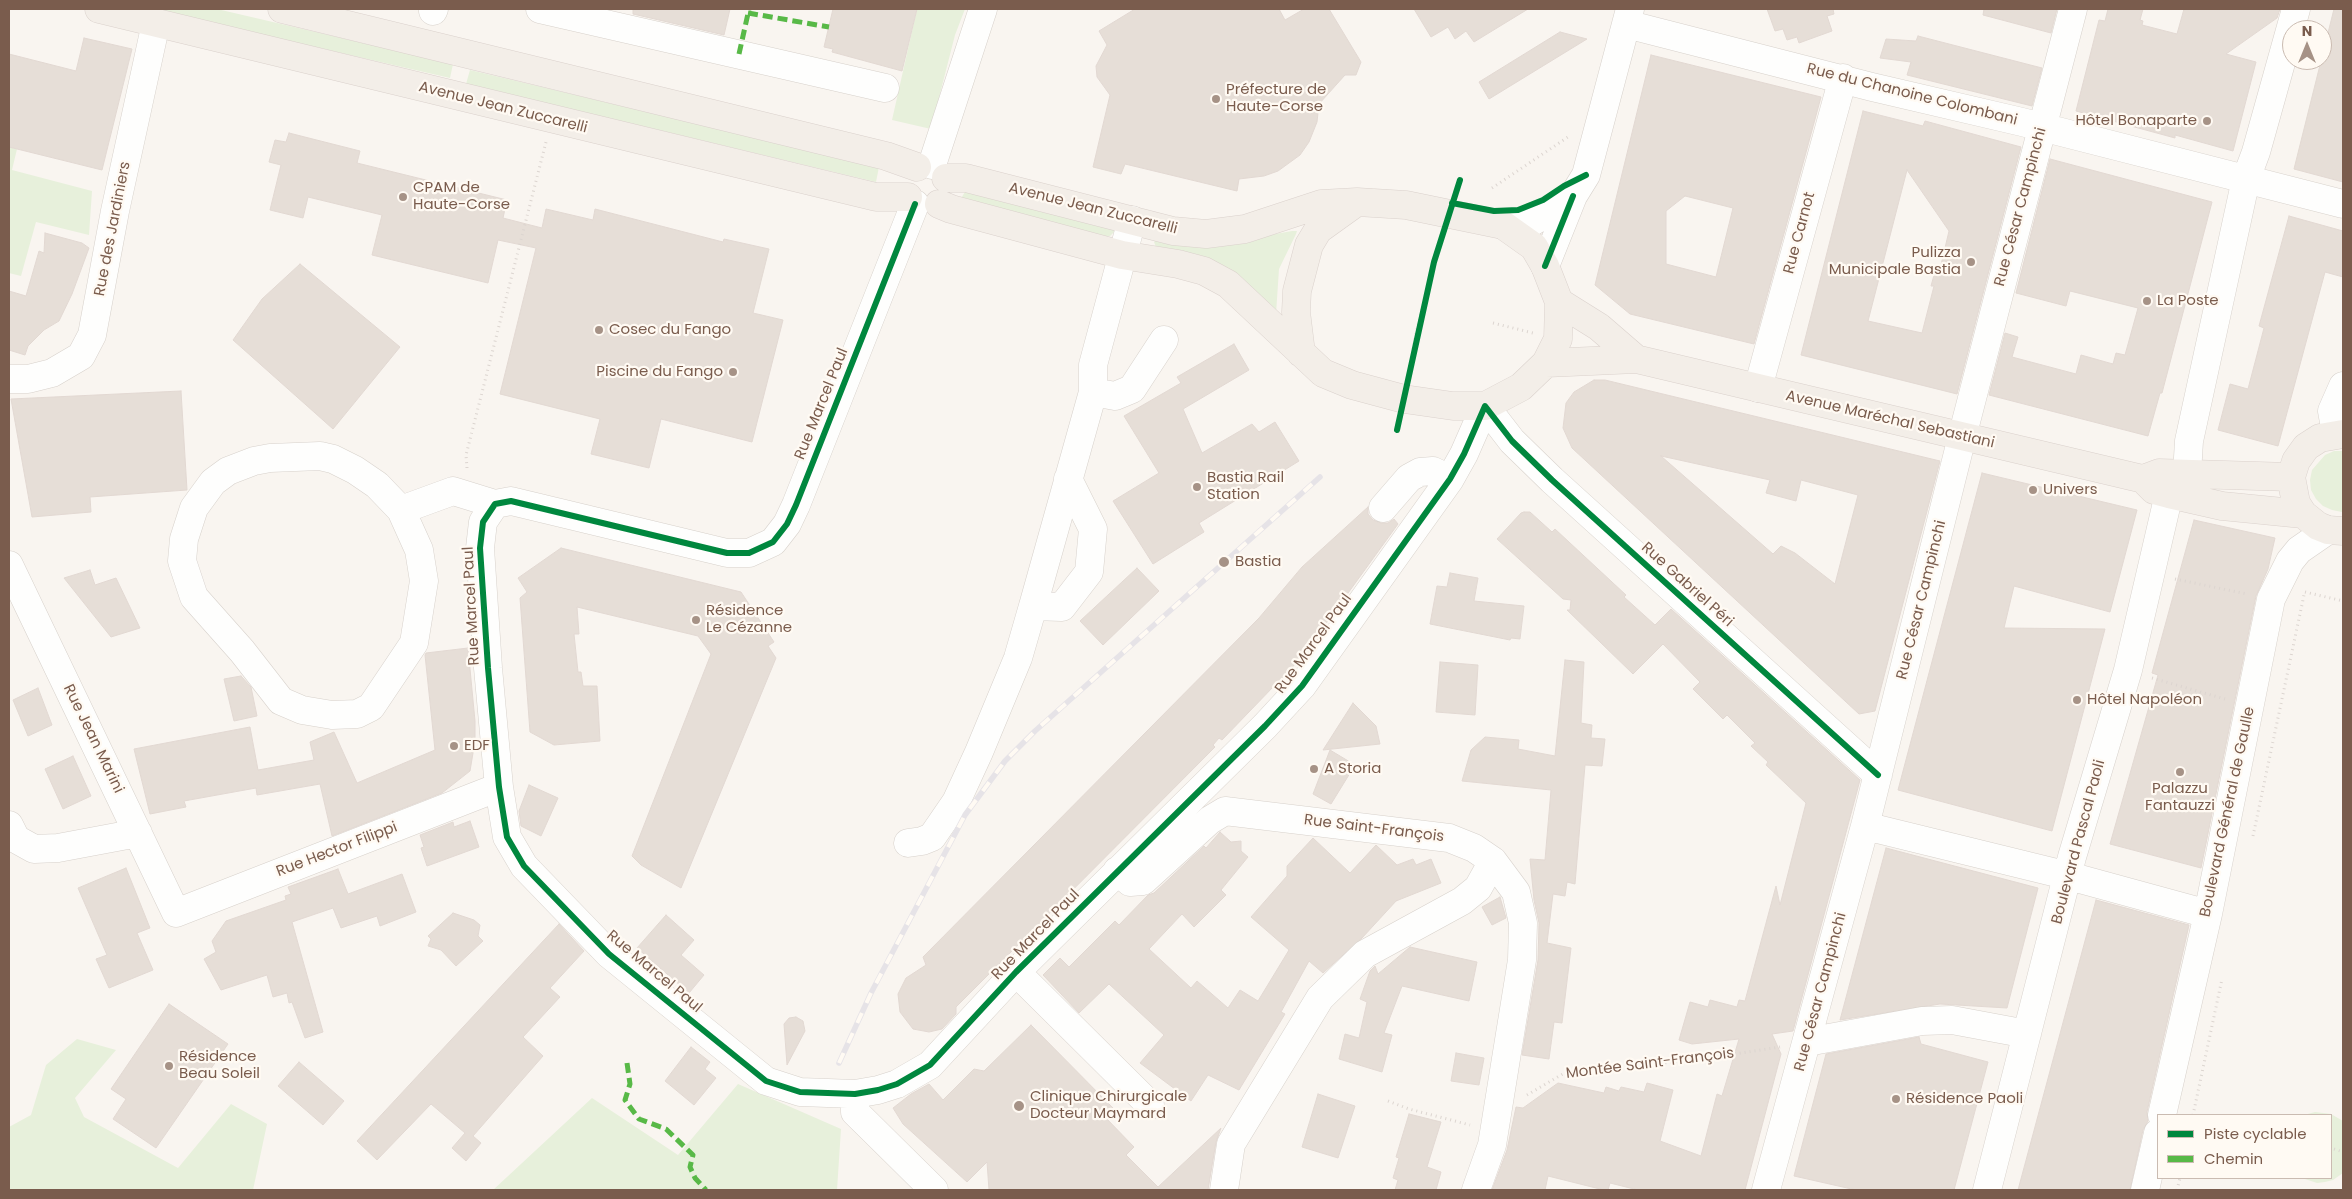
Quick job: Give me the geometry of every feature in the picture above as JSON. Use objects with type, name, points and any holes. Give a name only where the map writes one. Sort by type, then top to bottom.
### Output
[{"type":"main road","name":"Avenue Jean Zuccarelli","points":[[99,9],[876,197],[921,202],[1122,255],[1178,264],[1204,271],[1228,284],[1323,372],[1352,385],[1404,399],[1453,406],[1485,406]]},
{"type":"main road","name":"Avenue Jean Zuccarelli","points":[[282,9],[886,156],[932,170],[1173,231],[1206,234],[1245,229],[1321,204],[1356,202],[1406,205],[1503,225]]},
{"type":"main road","points":[[932,170],[947,192],[921,202],[905,183],[911,171],[932,170]]},
{"type":"main road","points":[[1302,353],[1296,312],[1297,291],[1309,245],[1318,230],[1356,202]]},
{"type":"main road","points":[[1485,406],[1520,387],[1546,363],[1558,339],[1559,302],[1545,266],[1534,247],[1503,225]]},
{"type":"main road","name":"Avenue Maréchal Sebastiani","points":[[1559,302],[1599,327],[1636,360]]},
{"type":"main road","name":"Avenue Maréchal Sebastiani","points":[[1546,363],[1636,360],[2143,480],[2154,490],[2168,494],[2222,506],[2303,514]]},
{"type":"main road","points":[[2336,530],[2318,526],[2303,514],[2296,503],[2291,477],[2296,461],[2306,447],[2320,438],[2340,433]]},
{"type":"main road","points":[[2143,480],[2159,472],[2291,477]]},
{"type":"street","points":[[540,9],[885,88]]},
{"type":"street","points":[[932,170],[983,9]]},
{"type":"street","name":"Rue César Campinchi","points":[[1766,1190],[1866,826],[1962,437],[2073,9]]},
{"type":"street","points":[[2168,494],[2187,474],[2189,441],[2246,179],[2256,152],[2296,9]]},
{"type":"street","points":[[1545,266],[1573,196],[1586,176],[1628,16]]},
{"type":"street","name":"Rue du Chanoine Colombani","points":[[1628,16],[1843,78],[2343,204]]},
{"type":"street","name":"Rue des Jardiniers","points":[[9,379],[28,379],[52,373],[81,356],[92,335],[115,210],[156,23]]},
{"type":"street","name":"Rue Carnot","points":[[1758,388],[1843,78]]},
{"type":"street","points":[[1503,225],[1529,224],[1573,196]]},
{"type":"street","name":"Rue Marcel Paul","points":[[921,202],[796,505],[787,524],[773,542],[749,553],[727,553],[510,502],[495,504],[483,522],[480,548],[499,787],[507,837],[524,866],[609,954],[766,1080],[800,1092],[854,1094],[878,1090],[897,1084],[930,1065],[1016,972],[1265,726],[1302,686],[1450,479],[1464,454],[1485,406]]},
{"type":"street","points":[[908,844],[922,841],[932,836],[956,802],[1018,658],[1093,392],[1093,365],[1132,220]]},
{"type":"street","points":[[1093,392],[1114,396],[1132,389],[1164,340]]},
{"type":"street","points":[[2340,433],[2332,410],[2343,386]]},
{"type":"street","name":"Rue Gabriel Péri","points":[[1485,406],[1512,441],[1552,480],[1878,775]]},
{"type":"street","points":[[320,456],[333,459],[355,470],[378,485],[401,510],[419,550],[424,581],[414,644],[371,707],[357,714],[332,715],[302,710],[282,701],[242,651],[194,597],[182,561],[184,540],[194,508],[214,482],[240,466],[270,458],[320,456]]},
{"type":"street","points":[[1383,508],[1409,478],[1420,472],[1433,471],[1450,479]]},
{"type":"street","points":[[1033,606],[1062,607],[1089,572],[1093,529],[1068,480]]},
{"type":"street","points":[[401,510],[453,491],[495,504]]},
{"type":"street","name":"Boulevard Pascal Paoli","points":[[1987,1190],[2069,876],[2128,670],[2168,494]]},
{"type":"street","name":"Boulevard Général de Gaulle","points":[[2162,1114],[2208,914],[2271,599],[2298,550],[2336,530]]},
{"type":"street","name":"Rue Jean Marini","points":[[9,565],[176,913]]},
{"type":"street","name":"Rue Hector Filippi","points":[[176,913],[499,787]]},
{"type":"street","name":"Rue Saint-François","points":[[1117,871],[1130,882],[1142,881],[1210,820],[1225,811],[1449,838],[1474,848],[1492,861],[1516,892],[1523,923],[1522,960],[1495,1131],[1476,1190]]},
{"type":"street","points":[[9,825],[16,839],[34,849],[58,848],[138,833]]},
{"type":"street","points":[[1866,826],[2069,876],[2208,914]]},
{"type":"street","points":[[1224,1190],[1231,1144],[1320,998],[1365,954],[1462,901],[1478,888],[1492,861]]},
{"type":"street","points":[[1016,972],[1150,1105]]},
{"type":"street","points":[[1807,1042],[1922,1021],[1945,1020],[2027,1034]]},
{"type":"street","points":[[854,1094],[855,1112],[934,1190]]},
{"type":"street","points":[[2145,1190],[2157,1137]]},
{"type":"path","points":[[1492,188],[1588,123],[1602,118]]},
{"type":"path","points":[[468,475],[466,455],[547,142]]},
{"type":"path","points":[[1404,399],[1416,333],[1448,215],[1460,180]]},
{"type":"path","points":[[2150,574],[2271,599]]},
{"type":"path","points":[[2305,592],[2343,601]]},
{"type":"path","points":[[2128,670],[2250,706],[2278,717]]},
{"type":"path","points":[[1388,1101],[1409,1109],[1495,1131]]},
{"type":"path","points":[[2334,1150],[2343,1152]]},
{"type":"green space","points":[[150,9],[217,9],[453,64],[450,78]]},
{"type":"green space","points":[[917,9],[965,9],[955,35],[931,129],[892,120]]},
{"type":"green space","points":[[470,70],[879,167],[876,182],[466,84]]},
{"type":"green space","points":[[9,147],[17,149],[12,170],[92,191],[89,235],[36,222],[21,276],[9,273]]},
{"type":"green space","points":[[968,187],[1108,222],[1115,231],[1110,236],[1102,236],[960,200]]},
{"type":"green space","points":[[1297,231],[1279,269],[1276,314],[1156,247],[1154,242],[1158,238],[1253,238]]},
{"type":"green space","points":[[2334,451],[2343,451],[2342,512],[2323,506],[2311,490],[2312,470],[2325,455]]},
{"type":"green space","points":[[77,1039],[116,1050],[75,1098],[84,1117],[178,1168],[231,1104],[267,1124],[253,1190],[9,1190],[9,1127],[31,1115],[46,1065]]},
{"type":"green space","points":[[738,1084],[841,1129],[837,1190],[493,1190],[592,1098],[678,1155]]},
{"type":"green space","points":[[2315,1112],[2331,1114],[2308,1114]]},
{"type":"green space","points":[[2332,1115],[2343,1121],[2343,1173],[2333,1180],[2317,1183],[2305,1179],[2332,1179]]},
{"type":"building","points":[[633,9],[730,9],[724,35],[633,14]]},
{"type":"building","points":[[833,9],[917,9],[902,71],[832,52],[833,49],[824,47]]},
{"type":"building","name":"Préfecture de Haute-Corse","points":[[1135,9],[1279,9],[1285,20],[1304,9],[1329,9],[1361,62],[1356,75],[1345,75],[1319,104],[1317,122],[1309,142],[1300,155],[1278,171],[1264,176],[1239,179],[1237,191],[1125,164],[1121,174],[1093,167],[1110,95],[1097,77],[1096,66],[1107,45],[1099,31]]},
{"type":"building","points":[[1414,9],[1528,9],[1474,42],[1466,31],[1455,39],[1448,27],[1431,37]]},
{"type":"building","points":[[1767,9],[1833,9],[1834,14],[1827,16],[1832,31],[1799,43],[1797,37],[1787,40],[1783,29],[1775,31]]},
{"type":"building","points":[[1984,9],[2057,9],[2051,33],[1983,15]]},
{"type":"building","points":[[2108,9],[2143,9],[2140,20],[2143,21],[2142,25],[2177,34],[2184,9],[2280,9],[2277,18],[2226,54],[2256,62],[2233,151],[2175,135],[2175,138],[2076,111],[2099,20],[2105,21]]},
{"type":"building","points":[[2334,9],[2343,9],[2343,182],[2294,169],[2319,70],[2332,70],[2331,20]]},
{"type":"building","points":[[1560,32],[1587,39],[1489,99],[1479,82]]},
{"type":"building","points":[[1918,36],[2042,68],[2032,106],[1907,75],[1911,62],[1880,58],[1886,39],[1916,41]]},
{"type":"building","points":[[84,38],[132,49],[102,170],[9,147],[9,54],[76,71]]},
{"type":"building","points":[[1651,55],[1821,97],[1754,344],[1630,314],[1595,285]],"holes":[[[1685,196],[1733,208],[1716,277],[1666,264],[1666,211]]]},
{"type":"building","points":[[1863,111],[1923,126],[1925,121],[2021,147],[1957,394],[1801,355]],"holes":[[[1907,170],[1949,231],[1940,269],[1936,268],[1931,286],[1934,286],[1922,333],[1868,321]]]},
{"type":"building","points":[[289,133],[360,151],[357,163],[507,200],[503,218],[542,228],[546,209],[593,220],[595,209],[723,242],[724,239],[769,249],[753,313],[783,320],[752,442],[661,419],[649,468],[591,454],[600,419],[500,394],[536,248],[498,240],[488,283],[372,255],[382,215],[308,197],[303,218],[270,210],[281,165],[269,162],[275,140],[286,142]]},
{"type":"building","points":[[2050,159],[2212,202],[2162,393],[2160,393],[2148,436],[1989,395],[2005,333],[2018,337],[2012,357],[2076,374],[2081,355],[2113,364],[2116,353],[2125,355],[2138,308],[2070,291],[2066,306],[2016,293]]},
{"type":"building","points":[[2289,216],[2343,231],[2343,277],[2325,272],[2278,446],[2218,430],[2230,384],[2248,389],[2264,328],[2259,326]]},
{"type":"building","points":[[45,233],[82,243],[89,248],[72,294],[59,321],[44,330],[28,346],[25,355],[9,350],[9,291],[26,296],[39,251],[44,253]]},
{"type":"building","points":[[300,264],[400,347],[333,429],[233,340],[262,299]]},
{"type":"building","name":"Bastia Rail Station","points":[[1234,344],[1249,370],[1183,409],[1202,453],[1252,424],[1259,432],[1275,422],[1299,461],[1199,523],[1204,532],[1153,564],[1113,501],[1159,473],[1124,416],[1181,383],[1177,377]]},
{"type":"building","points":[[1594,380],[1605,380],[1940,461],[1875,711],[1859,714],[1572,448],[1563,428],[1566,403],[1574,392]],"holes":[[[1661,456],[1770,480],[1766,493],[1796,501],[1801,480],[1858,495],[1835,584],[1795,553],[1781,546],[1773,554]]]},
{"type":"building","points":[[181,391],[187,490],[90,497],[91,512],[32,517],[11,399]]},
{"type":"building","points":[[1982,473],[2137,510],[2110,612],[2014,586],[2004,628],[2105,629],[2052,831],[1898,790]]},
{"type":"building","points":[[1368,507],[1368,514],[1373,520],[1388,523],[1394,519],[1398,524],[1301,658],[1222,740],[1219,738],[1213,745],[1215,747],[956,1007],[956,1014],[942,1029],[929,1032],[913,1029],[900,1012],[898,994],[906,978],[926,965],[923,957],[1259,618],[1302,567]]},
{"type":"building","points":[[1524,512],[1530,512],[1552,532],[1555,529],[1626,595],[1624,597],[1655,625],[1671,609],[1860,780],[1793,1031],[1772,1034],[1781,1054],[1745,1190],[1638,1190],[1610,1183],[1608,1190],[1604,1190],[1548,1176],[1545,1190],[1492,1190],[1507,1150],[1516,1107],[1523,1108],[1558,1083],[1604,1093],[1606,1087],[1619,1091],[1621,1087],[1644,1092],[1647,1083],[1673,1090],[1660,1141],[1701,1156],[1717,1094],[1722,1096],[1739,1039],[1692,1044],[1679,1040],[1690,1002],[1708,1007],[1710,1000],[1737,1007],[1739,1000],[1745,1001],[1776,886],[1780,905],[1806,803],[1766,765],[1768,762],[1751,746],[1755,743],[1727,715],[1723,719],[1693,689],[1700,682],[1663,644],[1633,674],[1567,610],[1570,610],[1571,600],[1563,599],[1497,539]]},
{"type":"building","points":[[2194,520],[2275,538],[2268,569],[2256,596],[2201,868],[2110,844],[2158,675],[2152,673]]},
{"type":"building","points":[[561,548],[741,592],[774,642],[768,646],[776,658],[681,888],[641,865],[632,856],[711,654],[698,636],[577,607],[579,634],[574,634],[578,672],[581,672],[583,686],[597,686],[600,741],[554,745],[530,732],[520,598],[527,592],[518,578]]},
{"type":"building","points":[[1137,568],[1159,591],[1103,645],[1080,621]]},
{"type":"building","points":[[90,570],[95,585],[116,578],[140,628],[111,637],[64,578]]},
{"type":"building","points":[[1450,573],[1478,578],[1474,601],[1524,606],[1520,639],[1511,638],[1510,640],[1430,624],[1437,586],[1447,587]]},
{"type":"building","points":[[468,648],[475,721],[475,741],[470,771],[442,793],[332,836],[320,784],[257,795],[256,788],[184,801],[186,807],[150,814],[134,749],[250,727],[258,770],[314,760],[310,742],[334,732],[357,783],[435,750],[425,655],[426,653]]},
{"type":"building","points":[[1565,660],[1584,662],[1581,723],[1592,725],[1591,738],[1605,739],[1602,766],[1585,765],[1575,884],[1567,882],[1565,896],[1553,894],[1547,943],[1571,948],[1562,1023],[1554,1022],[1549,1059],[1522,1055],[1538,960],[1539,923],[1534,900],[1530,859],[1545,860],[1551,790],[1462,781],[1471,750],[1485,737],[1519,740],[1518,749],[1555,756]]},
{"type":"building","points":[[1440,662],[1478,665],[1475,715],[1436,712]]},
{"type":"building","points":[[241,676],[251,687],[257,716],[234,721],[224,679]]},
{"type":"building","points":[[38,688],[52,725],[28,736],[13,700]]},
{"type":"building","points":[[1353,703],[1376,726],[1380,744],[1323,750]]},
{"type":"building","points":[[1330,750],[1355,765],[1331,804],[1313,794]]},
{"type":"building","points":[[73,756],[91,796],[63,809],[45,769]]},
{"type":"building","points":[[529,785],[558,798],[541,836],[521,826],[519,811]]},
{"type":"building","points":[[470,821],[479,847],[427,866],[421,848],[424,847],[420,835],[453,822],[454,827]]},
{"type":"building","points":[[1220,832],[1231,842],[1241,841],[1241,851],[1248,857],[1221,890],[1226,895],[1194,927],[1182,914],[1149,949],[1191,988],[1197,981],[1228,1008],[1240,990],[1258,1001],[1289,950],[1251,917],[1287,876],[1287,866],[1313,838],[1350,873],[1376,845],[1397,865],[1413,859],[1416,865],[1431,859],[1441,883],[1396,901],[1362,938],[1323,973],[1309,961],[1281,1012],[1285,1014],[1239,1090],[1208,1075],[1191,1101],[1140,1063],[1164,1035],[1109,984],[1079,1013],[1043,975],[1060,958],[1069,967],[1115,921],[1119,925],[1148,895],[1154,893],[1204,846],[1206,848]]},
{"type":"building","points":[[1886,848],[2038,888],[2007,1008],[1940,1004],[1840,1020]]},
{"type":"building","points":[[126,868],[150,928],[137,933],[153,970],[109,988],[96,959],[107,955],[78,888]]},
{"type":"building","points":[[338,869],[348,894],[402,874],[416,912],[380,926],[377,916],[341,928],[333,908],[292,922],[323,1032],[305,1038],[292,1002],[289,1003],[287,993],[273,997],[267,975],[221,990],[204,959],[216,952],[212,941],[226,921],[286,900],[285,896],[291,894],[288,887]]},
{"type":"building","points":[[1500,897],[1506,918],[1492,925],[1482,907]]},
{"type":"building","points":[[2096,900],[2189,925],[2147,1112],[2148,1121],[2143,1130],[2130,1190],[2018,1190]]},
{"type":"building","points":[[453,913],[474,920],[480,925],[478,936],[483,941],[456,966],[441,950],[428,946],[431,939],[428,936]]},
{"type":"building","points":[[666,915],[694,940],[681,955],[704,975],[689,993],[637,948]]},
{"type":"building","points":[[559,924],[584,951],[550,988],[560,997],[523,1037],[543,1056],[473,1136],[481,1143],[466,1161],[452,1148],[465,1133],[431,1104],[377,1160],[357,1141]]},
{"type":"building","points":[[1410,947],[1477,962],[1469,1001],[1402,986],[1384,1033],[1392,1035],[1382,1072],[1339,1059],[1345,1034],[1359,1038],[1367,1002],[1360,999],[1370,971],[1375,966],[1378,974]]},
{"type":"building","name":"Résidence Beau Soleil","points":[[169,1004],[228,1044],[156,1148],[113,1119],[126,1099],[111,1089]]},
{"type":"building","points":[[796,1017],[803,1021],[805,1031],[787,1065],[784,1024],[789,1018]]},
{"type":"building","name":"Clinique Chirurgicale Docteur Maymard","points":[[1031,1025],[1114,1109],[1106,1118],[1134,1147],[1126,1155],[1158,1187],[1221,1128],[1216,1142],[1208,1190],[989,1190],[987,1162],[967,1182],[903,1124],[893,1108],[911,1094],[929,1084],[943,1100],[974,1069],[984,1071]]},
{"type":"building","name":"Résidence Paoli","points":[[1919,1037],[1921,1044],[1988,1062],[1954,1190],[1856,1190],[1794,1176],[1826,1054]]},
{"type":"building","points":[[691,1047],[710,1062],[705,1069],[716,1078],[694,1105],[665,1081]]},
{"type":"building","points":[[1456,1053],[1484,1058],[1479,1085],[1451,1081]]},
{"type":"building","points":[[299,1062],[344,1101],[323,1125],[278,1086]]},
{"type":"building","points":[[1318,1094],[1355,1106],[1338,1158],[1302,1147]]},
{"type":"building","points":[[1409,1114],[1441,1122],[1427,1167],[1441,1172],[1436,1190],[1395,1190],[1398,1180],[1393,1178],[1399,1158],[1396,1157]]},
{"type":"railway","points":[[839,1063],[871,993],[965,815],[1005,761],[1035,731],[1320,477]]},
{"type":"marked path","points":[[739,54],[749,9]]},
{"type":"marked path","points":[[748,13],[829,27]]},
{"type":"marked path","points":[[627,1063],[630,1084],[625,1100],[639,1119],[666,1129],[693,1155],[690,1167],[695,1178],[706,1190]]},
{"type":"cycle path","points":[[1452,203],[1494,211],[1518,210],[1543,200],[1564,186],[1586,175]]},
{"type":"cycle path","points":[[1397,430],[1434,262],[1460,180]]},
{"type":"cycle path","points":[[1545,266],[1573,196]]},
{"type":"cycle path","points":[[915,204],[796,505],[787,524],[773,542],[749,553],[727,553],[511,501],[495,504],[483,522],[480,548],[488,668],[499,787],[507,837],[524,866],[609,954],[766,1081],[800,1092],[855,1094],[897,1084],[930,1065],[1016,972],[1265,726],[1302,686],[1450,479],[1464,454],[1485,406],[1512,441],[1552,480],[1878,775]]},
{"type":"place","name":"Préfecture de Haute-Corse","points":[[1216,99]]},
{"type":"place","name":"Hôtel Bonaparte","points":[[2207,121]]},
{"type":"place","name":"CPAM de Haute-Corse","points":[[403,197]]},
{"type":"place","name":"Pulizza Municipale Bastia","points":[[1971,262]]},
{"type":"place","name":"La Poste","points":[[2147,301]]},
{"type":"place","name":"Cosec du Fango","points":[[599,330]]},
{"type":"place","name":"Piscine du Fango","points":[[733,372]]},
{"type":"place","name":"Bastia Rail Station","points":[[1197,487]]},
{"type":"place","name":"Univers","points":[[2033,490]]},
{"type":"place","name":"Bastia","points":[[1224,562]]},
{"type":"place","name":"Résidence Le Cézanne","points":[[696,620]]},
{"type":"place","name":"Hôtel Napoléon","points":[[2077,700]]},
{"type":"place","name":"EDF","points":[[454,746]]},
{"type":"place","name":"A Storia","points":[[1314,769]]},
{"type":"place","name":"Palazzu Fantauzzi","points":[[2180,772]]},
{"type":"place","name":"Résidence Beau Soleil","points":[[169,1066]]},
{"type":"place","name":"Résidence Paoli","points":[[1896,1099]]},
{"type":"place","name":"Clinique Chirurgicale Docteur Maymard","points":[[1019,1106]]}]
